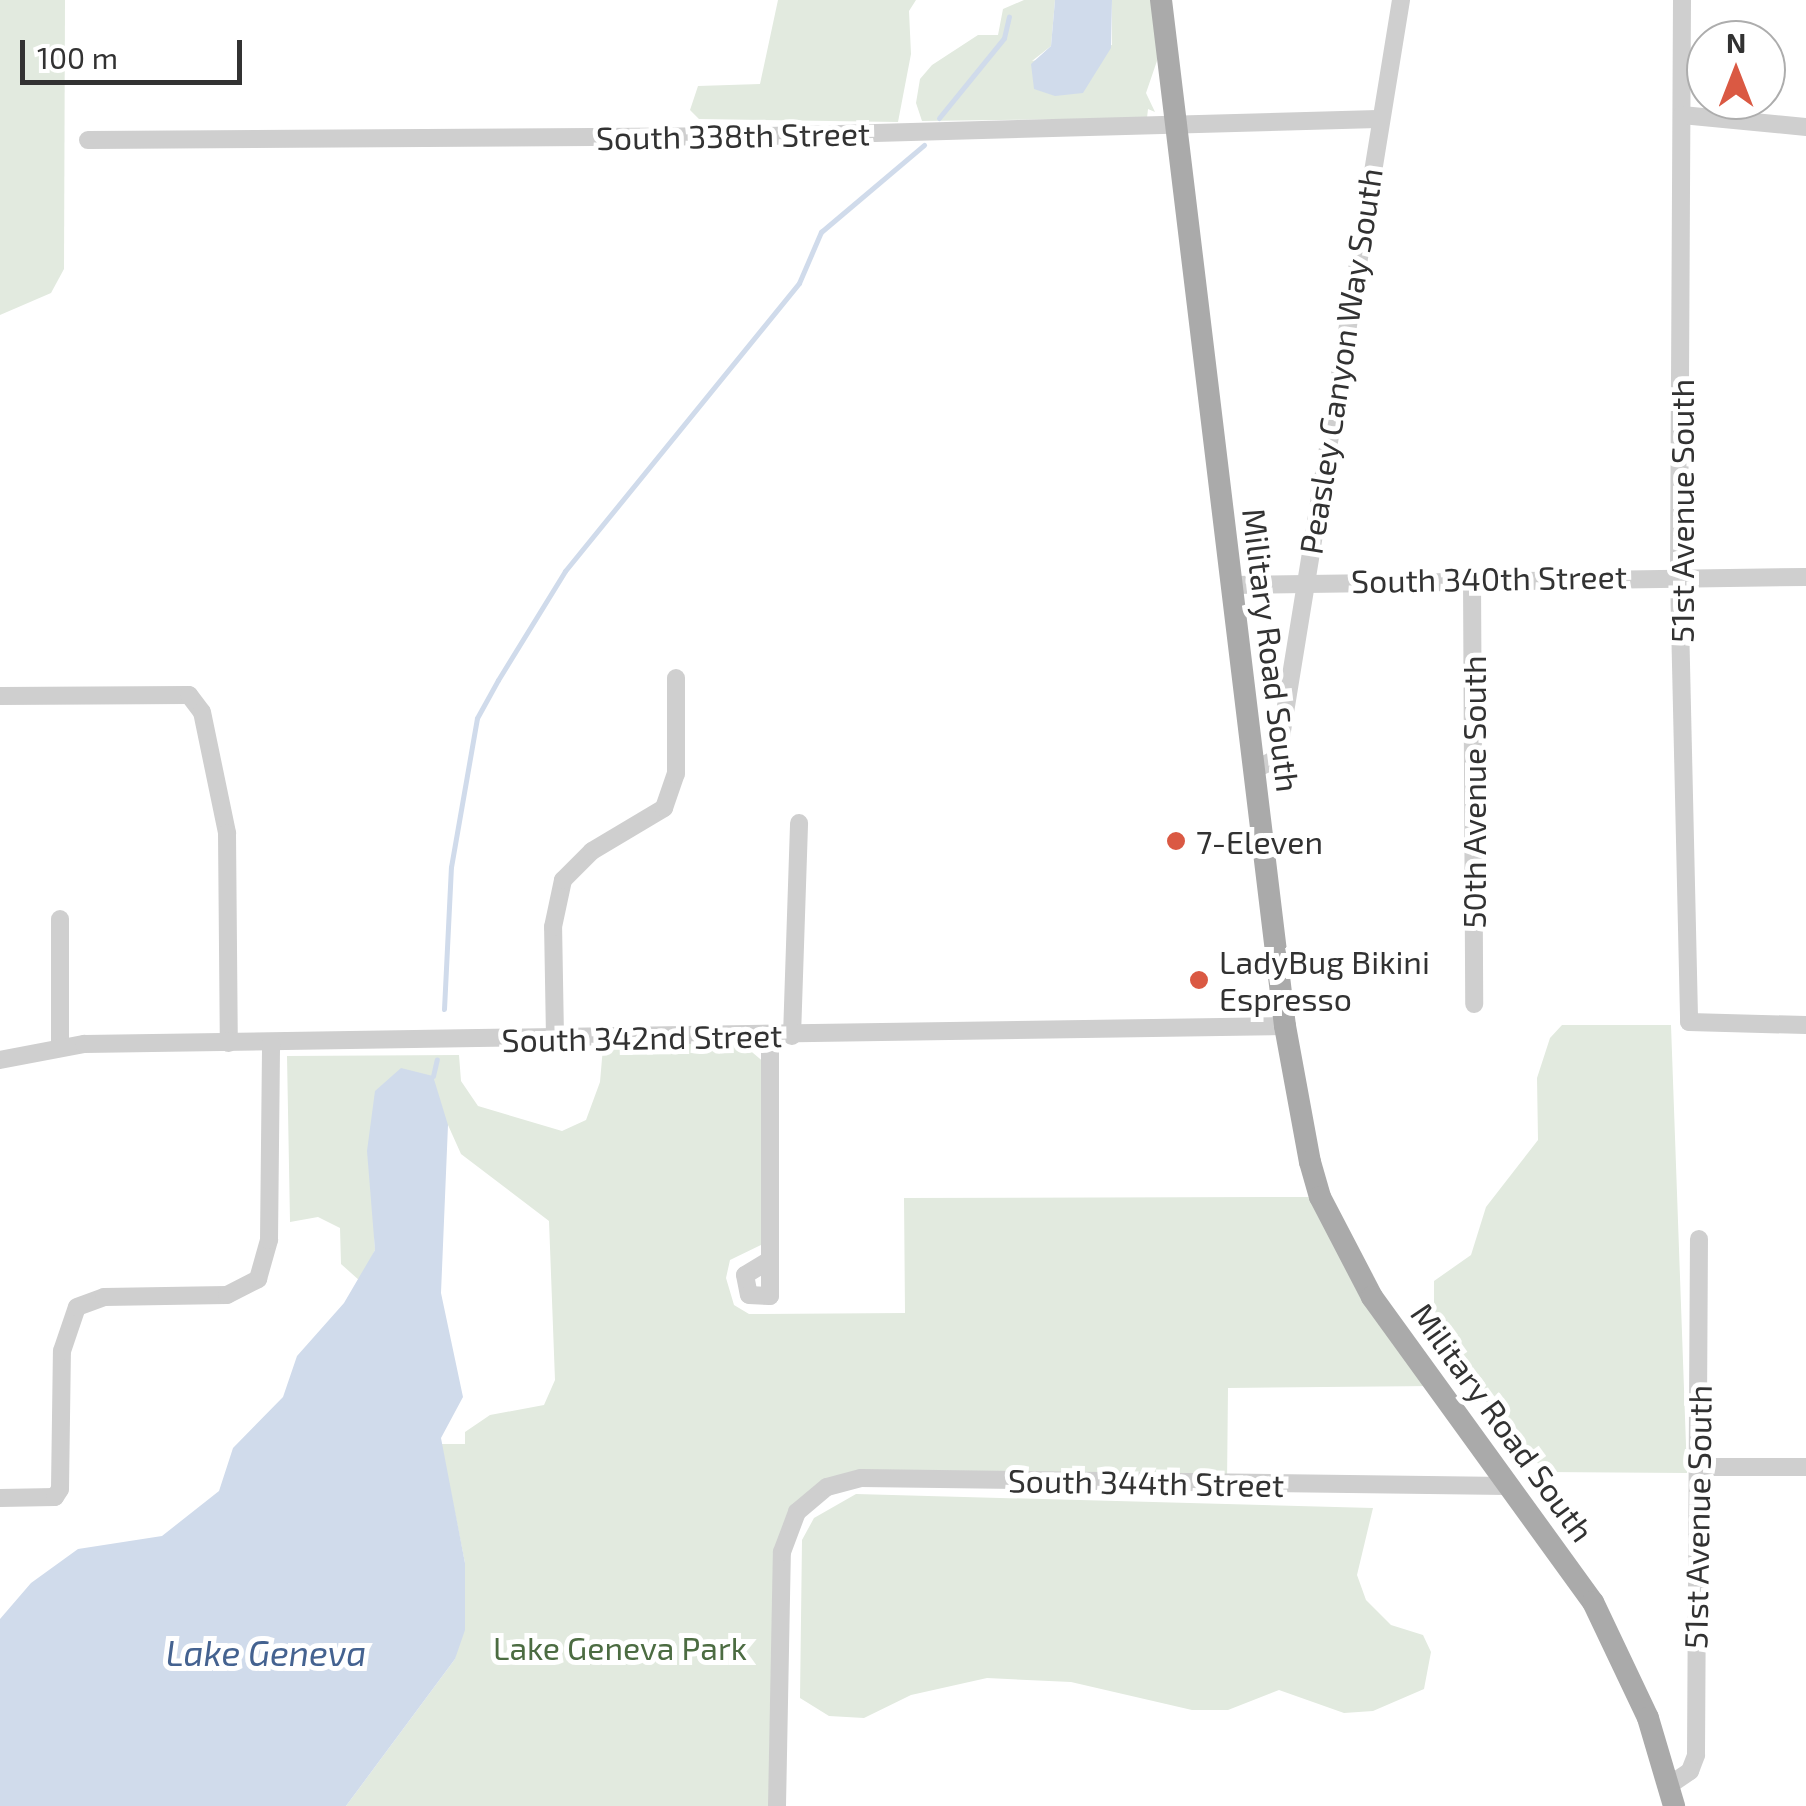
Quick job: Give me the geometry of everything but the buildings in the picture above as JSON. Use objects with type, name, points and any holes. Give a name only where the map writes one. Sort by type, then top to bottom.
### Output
[{"type":"main road","name":"Military Road South","points":[[1161,0],[1285,1026],[1305,1145],[1336,1230],[1372,1296],[1593,1602],[1627,1667],[1672,1795]]},
{"type":"street","name":"Peasley Canyon Way South","points":[[1255,769],[1278,752],[1378,119],[1401,0]]},
{"type":"street","name":"51st Avenue South","points":[[1682,0],[1680,576],[1688,1022],[1806,1026]]},
{"type":"street","points":[[1682,115],[1806,127]]},
{"type":"street","name":"South 338th Street","points":[[88,140],[768,136],[1378,119]]},
{"type":"street","name":"South 340th Street","points":[[1231,585],[1306,580],[1806,577]]},
{"type":"street","name":"50th Avenue South","points":[[1472,579],[1474,1004]]},
{"type":"street","points":[[555,1037],[556,904],[563,880],[592,851],[651,820],[672,792],[676,678]]},
{"type":"street","points":[[0,696],[189,694],[202,712],[227,833],[229,1043]]},
{"type":"street","points":[[792,1036],[799,823]]},
{"type":"street","points":[[60,919],[60,1046]]},
{"type":"street","name":"South 342nd Street","points":[[0,1060],[60,1046],[1285,1026]]},
{"type":"street","points":[[770,1037],[770,1260]]},
{"type":"street","points":[[0,1498],[55,1497],[60,1489],[61,1364],[77,1307],[104,1296],[227,1295],[258,1279],[270,1228],[271,1044]]},
{"type":"street","name":"51st Avenue South","points":[[1672,1795],[1690,1771],[1696,1755],[1701,1467],[1699,1238]]},
{"type":"street","points":[[1701,1467],[1806,1468]]},
{"type":"street","name":"South 344th Street","points":[[777,1806],[778,1579],[797,1512],[827,1486],[862,1478],[1507,1486]]},
{"type":"green space","points":[[0,0],[65,0],[64,269],[51,293],[0,315]]},
{"type":"green space","points":[[778,0],[916,0],[909,11],[911,54],[898,122],[699,119],[690,110],[698,86],[760,84]]},
{"type":"green space","points":[[1024,0],[1055,0],[1051,46],[1032,61],[1112,45],[1112,0],[1153,0],[1159,55],[1146,93],[1155,112],[1148,109],[1147,118],[922,121],[916,103],[920,79],[932,65],[978,35],[998,35],[1003,9]]},
{"type":"green space","points":[[1562,1025],[1671,1025],[1687,1473],[1545,1472],[1486,1401],[1434,1310],[1434,1281],[1471,1255],[1486,1207],[1538,1140],[1537,1078],[1550,1038]]},
{"type":"green space","name":"Lake Geneva Park","points":[[740,1042],[765,1063],[765,1243],[730,1260],[726,1278],[734,1305],[749,1314],[905,1313],[904,1198],[1320,1197],[1434,1386],[1228,1388],[1227,1484],[843,1481],[787,1532],[777,1806],[346,1806],[455,1659],[465,1563],[441,1444],[465,1444],[465,1432],[490,1415],[544,1405],[555,1380],[549,1221],[461,1154],[448,1125],[374,1231],[375,1250],[360,1281],[341,1264],[340,1228],[318,1217],[290,1222],[287,1056],[459,1055],[461,1081],[478,1106],[562,1131],[586,1120],[600,1082],[603,1047]]},
{"type":"green space","points":[[856,1494],[1373,1508],[1357,1575],[1366,1600],[1391,1625],[1423,1635],[1431,1652],[1424,1689],[1373,1711],[1344,1713],[1279,1690],[1228,1710],[1192,1710],[1071,1682],[987,1678],[911,1695],[864,1718],[829,1716],[800,1698],[802,1540],[814,1518]]},
{"type":"water","points":[[1055,0],[1112,0],[1111,48],[1083,93],[1055,96],[1034,89],[1031,64],[1051,46]]},
{"type":"water","name":"Lake Geneva","points":[[401,1068],[433,1076],[448,1125],[441,1293],[463,1397],[441,1438],[465,1563],[465,1630],[455,1659],[346,1806],[0,1806],[0,1619],[31,1583],[78,1549],[162,1536],[219,1491],[233,1448],[283,1397],[297,1356],[344,1303],[375,1250],[367,1151],[375,1091]]},
{"type":"waterway","points":[[939,118],[1004,38],[1009,17]]},
{"type":"waterway","points":[[444,1009],[451,867],[477,718],[498,680],[565,571],[799,283],[821,232],[924,145]]},
{"type":"waterway","points":[[433,1076],[437,1059]]},
{"type":"place","name":"7-Eleven","points":[[1176,841]]},
{"type":"place","name":"LadyBug Bikini Espresso","points":[[1199,980]]}]
